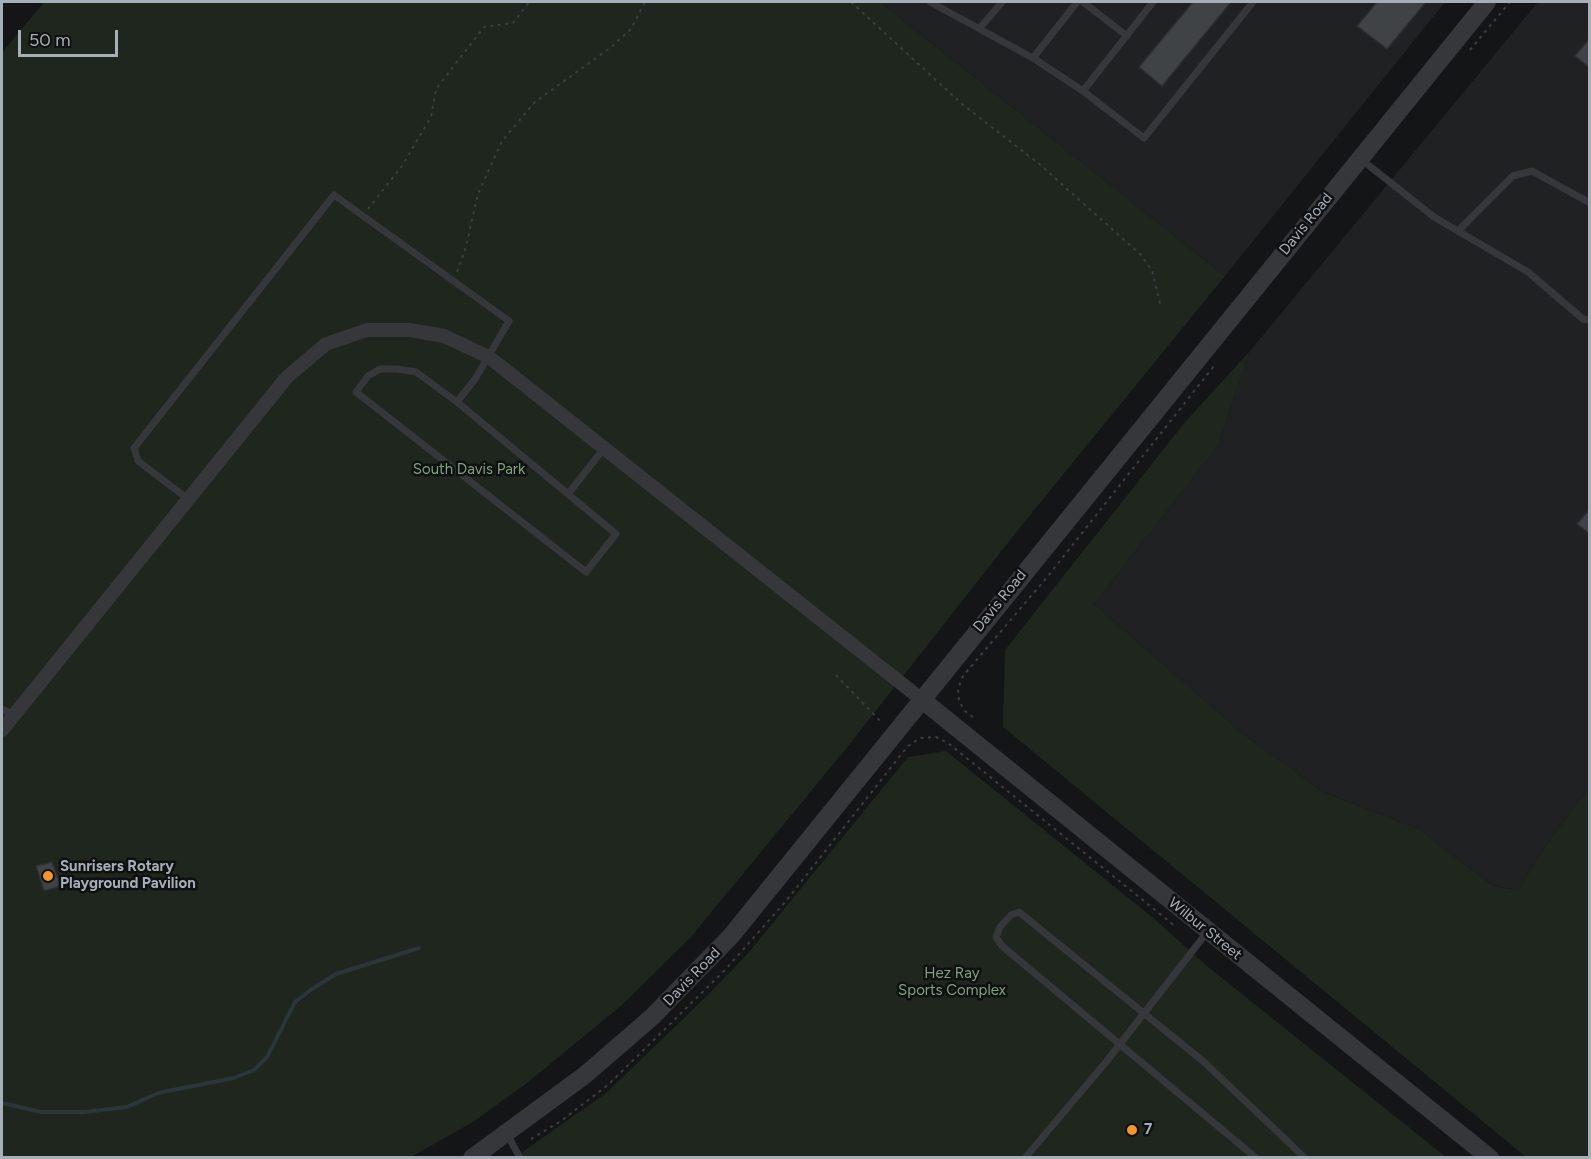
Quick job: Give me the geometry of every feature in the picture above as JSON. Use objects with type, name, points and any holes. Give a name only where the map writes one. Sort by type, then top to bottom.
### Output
[{"type":"street","name":"Davis Road","points":[[472,1158],[585,1075],[693,978],[731,936],[1486,2]]},
{"type":"street","points":[[2,730],[8,712],[188,499],[287,377],[326,344],[367,330],[410,330],[444,336],[489,357],[921,699]]},
{"type":"street","name":"Wilbur Street","points":[[921,699],[1490,1158]]},
{"type":"lane","points":[[980,28],[1002,2]]},
{"type":"lane","points":[[1032,58],[1077,2]]},
{"type":"lane","points":[[1083,2],[1127,36]]},
{"type":"lane","points":[[1083,91],[1153,2]]},
{"type":"lane","points":[[936,3],[1032,58],[1083,91],[1144,138],[1253,2]]},
{"type":"lane","points":[[1360,158],[1434,217],[1528,272],[1583,319],[1590,320]]},
{"type":"lane","points":[[1458,231],[1513,176],[1532,171],[1590,203]]},
{"type":"lane","points":[[188,499],[138,461],[134,448],[334,195],[509,321],[489,357],[457,402]]},
{"type":"lane","points":[[380,369],[416,372],[457,402],[568,494],[616,534],[586,572],[356,392],[368,376],[380,369]]},
{"type":"lane","points":[[568,494],[605,447]]},
{"type":"lane","points":[[1256,1158],[1002,946],[996,937],[1000,927],[1011,915],[1019,912],[1145,1012],[1204,1062],[1305,1158]]},
{"type":"lane","points":[[1025,1158],[1119,1045],[1208,931]]},
{"type":"lane","points":[[507,1134],[520,1158]]},
{"type":"path","points":[[363,216],[402,166],[431,117],[436,89],[484,27],[513,23],[529,2]]},
{"type":"path","points":[[454,281],[465,250],[478,194],[502,141],[535,102],[610,48],[632,29],[645,2]]},
{"type":"path","points":[[851,2],[962,104],[1038,163],[1140,254],[1152,270],[1161,304]]},
{"type":"path","points":[[973,717],[965,711],[959,701],[958,688],[963,676],[1027,603],[1220,358]]},
{"type":"path","points":[[836,675],[882,723]]},
{"type":"path","points":[[531,1139],[561,1121],[608,1085],[725,970],[786,901],[909,744],[920,738],[932,736],[948,743],[1175,926]]},
{"type":"shaded area","points":[[880,2],[1445,2],[1225,276]]},
{"type":"shaded area","points":[[1538,2],[1589,2],[1589,791],[1580,799],[1545,847],[1518,890],[1493,886],[1419,829],[1323,792],[1242,733],[1094,604],[1218,446],[1250,351]]},
{"type":"green space","name":"South Davis Park","points":[[44,2],[880,2],[1225,276],[1022,525],[845,750],[691,937],[622,1005],[527,1083],[473,1122],[411,1157],[2,1158],[2,53]]},
{"type":"green space","points":[[1250,351],[1218,446],[1094,604],[1242,733],[1323,792],[1419,829],[1493,886],[1518,890],[1545,847],[1580,799],[1589,791],[1589,1157],[1526,1157],[1003,727],[1005,650],[1185,422]]},
{"type":"green space","name":"Hez Ray Sports Complex","points":[[946,751],[1152,917],[1207,966],[1446,1157],[514,1158],[606,1093],[711,992],[749,952],[908,757]]},
{"type":"building","points":[[1193,2],[1231,2],[1162,86],[1139,67]]},
{"type":"building","points":[[1377,2],[1426,2],[1387,49],[1357,26]]},
{"type":"building","points":[[1590,38],[1590,68],[1575,56]]},
{"type":"building","points":[[1590,509],[1590,534],[1577,524]]},
{"type":"building","name":"Sunrisers Rotary Playground Pavilion","points":[[52,862],[61,886],[44,891],[36,866]]},
{"type":"waterway","points":[[2,1103],[41,1112],[84,1112],[127,1107],[158,1093],[234,1078],[254,1070],[267,1057],[295,1002],[312,989],[336,974],[419,948]]},
{"type":"place","name":"Sunrisers Rotary Playground Pavilion","points":[[48,876]]},
{"type":"place","name":"7","points":[[1132,1130]]}]
